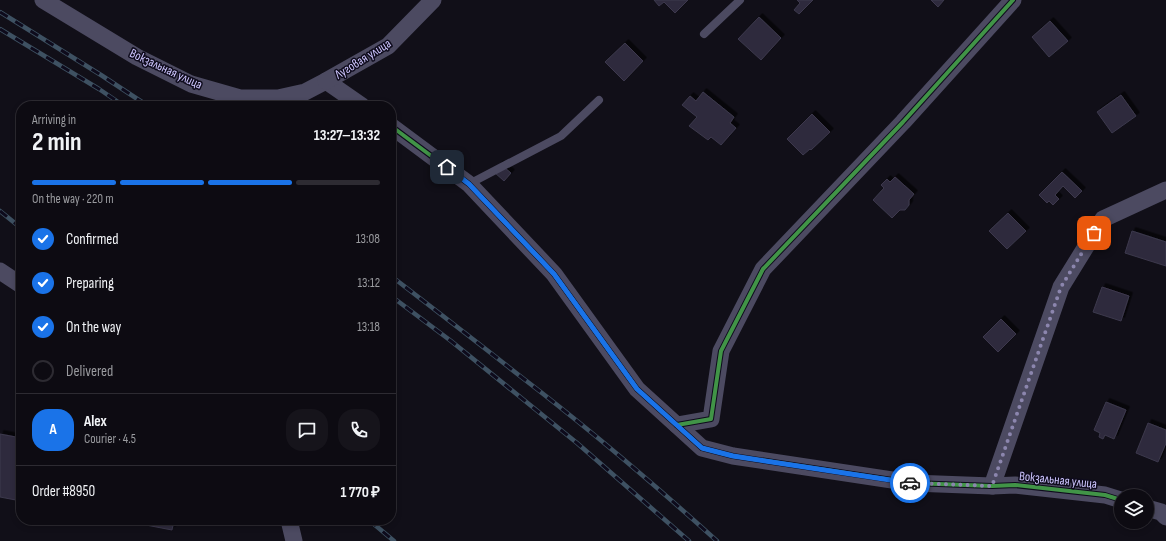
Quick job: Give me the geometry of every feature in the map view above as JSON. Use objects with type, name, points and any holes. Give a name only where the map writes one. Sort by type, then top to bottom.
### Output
[{"type":"street","name":"Вокзальная улица","points":[[43,0],[137,57],[191,84],[240,98],[278,98],[305,92],[326,81]]},
{"type":"street","name":"Луговая улица","points":[[326,81],[388,46],[433,0]]},
{"type":"street","points":[[677,425],[711,419],[721,351],[763,269],[903,122],[1013,0]]},
{"type":"street","points":[[326,81],[355,101]]},
{"type":"street","name":"Вокзальная улица","points":[[396,130],[469,184],[554,274],[637,389],[702,448],[733,456],[912,483],[1023,486],[1105,495],[1114,498]]},
{"type":"street","points":[[992,486],[1061,287],[1103,219],[1166,190]]},
{"type":"street","points":[[0,271],[16,282]]},
{"type":"street","points":[[1154,510],[1161,512],[1166,517]]},
{"type":"street","points":[[290,525],[294,541]]},
{"type":"lane","points":[[704,34],[740,0]]},
{"type":"lane","points":[[469,184],[561,136],[599,100]]},
{"type":"building","points":[[654,0],[688,0],[675,13],[664,2],[659,6]]},
{"type":"building","points":[[797,0],[813,0],[799,14],[794,10],[800,3]]},
{"type":"building","points":[[931,0],[944,0],[938,7]]},
{"type":"building","points":[[759,17],[781,38],[761,60],[738,39]]},
{"type":"building","points":[[1050,21],[1068,41],[1049,57],[1032,37]]},
{"type":"building","points":[[625,43],[643,61],[624,81],[605,62]]},
{"type":"building","points":[[703,92],[734,117],[730,123],[736,128],[721,145],[711,137],[708,140],[689,126],[697,117],[682,105],[690,96],[696,101]]},
{"type":"building","points":[[1121,95],[1136,116],[1112,133],[1097,112]]},
{"type":"building","points":[[812,114],[830,132],[811,150],[810,149],[803,155],[787,139]]},
{"type":"building","points":[[500,164],[511,173],[504,181],[494,172]]},
{"type":"building","points":[[1062,172],[1082,191],[1075,198],[1063,186],[1055,195],[1059,199],[1053,205],[1049,201],[1047,203],[1039,195]]},
{"type":"building","points":[[895,177],[914,194],[909,200],[909,205],[905,210],[900,210],[892,218],[873,200],[884,188],[881,185],[887,179],[890,182]]},
{"type":"building","points":[[1008,213],[1026,231],[1007,249],[989,231]]},
{"type":"building","points":[[1132,231],[1166,242],[1166,266],[1125,253]]},
{"type":"building","points":[[1102,287],[1129,296],[1121,321],[1093,312]]},
{"type":"building","points":[[1001,319],[1016,334],[998,352],[983,337]]},
{"type":"building","points":[[1106,402],[1126,410],[1114,439],[1105,435],[1103,439],[1099,437],[1100,433],[1094,430]]},
{"type":"building","points":[[1148,423],[1166,430],[1166,443],[1158,462],[1136,453]]},
{"type":"building","points":[[0,434],[16,437],[16,500],[0,497]]},
{"type":"building","points":[[146,525],[173,525],[172,530]]},
{"type":"railway","points":[[0,12],[140,101]]},
{"type":"railway","points":[[0,29],[117,101]]},
{"type":"railway","points":[[0,211],[16,224]]},
{"type":"railway","points":[[396,280],[596,436],[717,541]]},
{"type":"railway","points":[[396,300],[451,341],[577,443],[689,541]]},
{"type":"railway","points":[[375,525],[394,541]]},
{"type":"cycle path","points":[[677,425],[711,419],[721,351],[763,269],[903,122],[1013,0]]},
{"type":"cycle path","points":[[396,130],[469,184],[554,274],[637,389],[702,448],[733,456],[912,483],[992,486],[1015,485],[1105,495],[1114,498]]},
{"type":"way so far","points":[[910,483],[992,486],[1061,287],[1094,233]]},
{"type":"route","points":[[447,167],[469,184],[554,274],[637,389],[702,448],[733,456],[910,483]]}]
